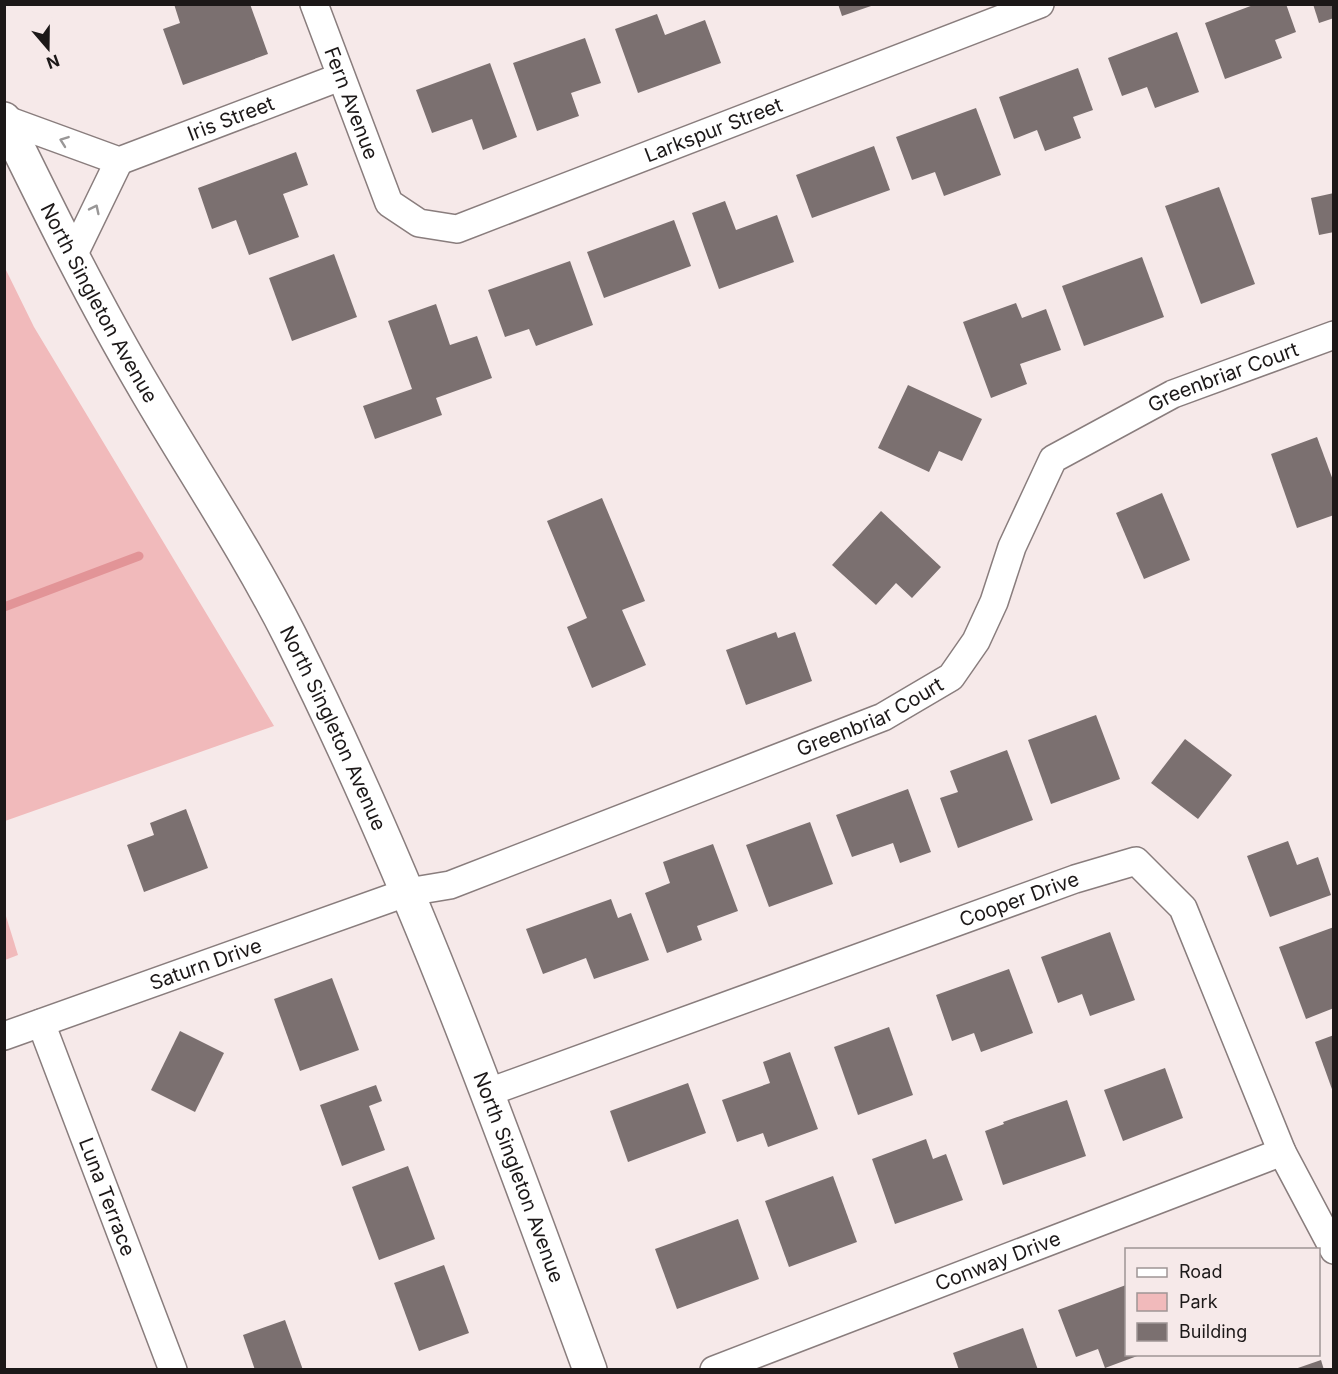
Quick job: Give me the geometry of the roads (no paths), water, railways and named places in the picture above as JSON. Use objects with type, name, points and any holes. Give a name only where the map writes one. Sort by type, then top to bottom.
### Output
[{"type":"street","name":"Fern Avenue","points":[[314,4],[389,203]]},
{"type":"street","name":"Larkspur Street","points":[[389,203],[419,223],[457,229],[1040,4]]},
{"type":"street","name":"Iris Street","points":[[119,161],[340,77]]},
{"type":"street","points":[[4,119],[119,161],[72,258]]},
{"type":"street","name":"North Singleton Avenue","points":[[4,119],[72,258],[146,390],[230,527],[289,635],[379,824],[489,1092],[590,1370]]},
{"type":"street","name":"Greenbriar Court","points":[[408,892],[450,885],[882,717],[951,677],[976,641],[994,602],[1012,547],[1053,459],[1173,394],[1334,335]]},
{"type":"street","name":"Cooper Drive","points":[[489,1092],[1075,879],[1136,861],[1184,908],[1282,1152],[1334,1250]]},
{"type":"street","name":"Saturn Drive","points":[[4,1036],[408,892]]},
{"type":"street","name":"Luna Terrace","points":[[42,1023],[173,1370]]},
{"type":"street","name":"Conway Drive","points":[[714,1370],[1282,1152]]},
{"type":"waterway","points":[[4,607],[139,556]]}]
